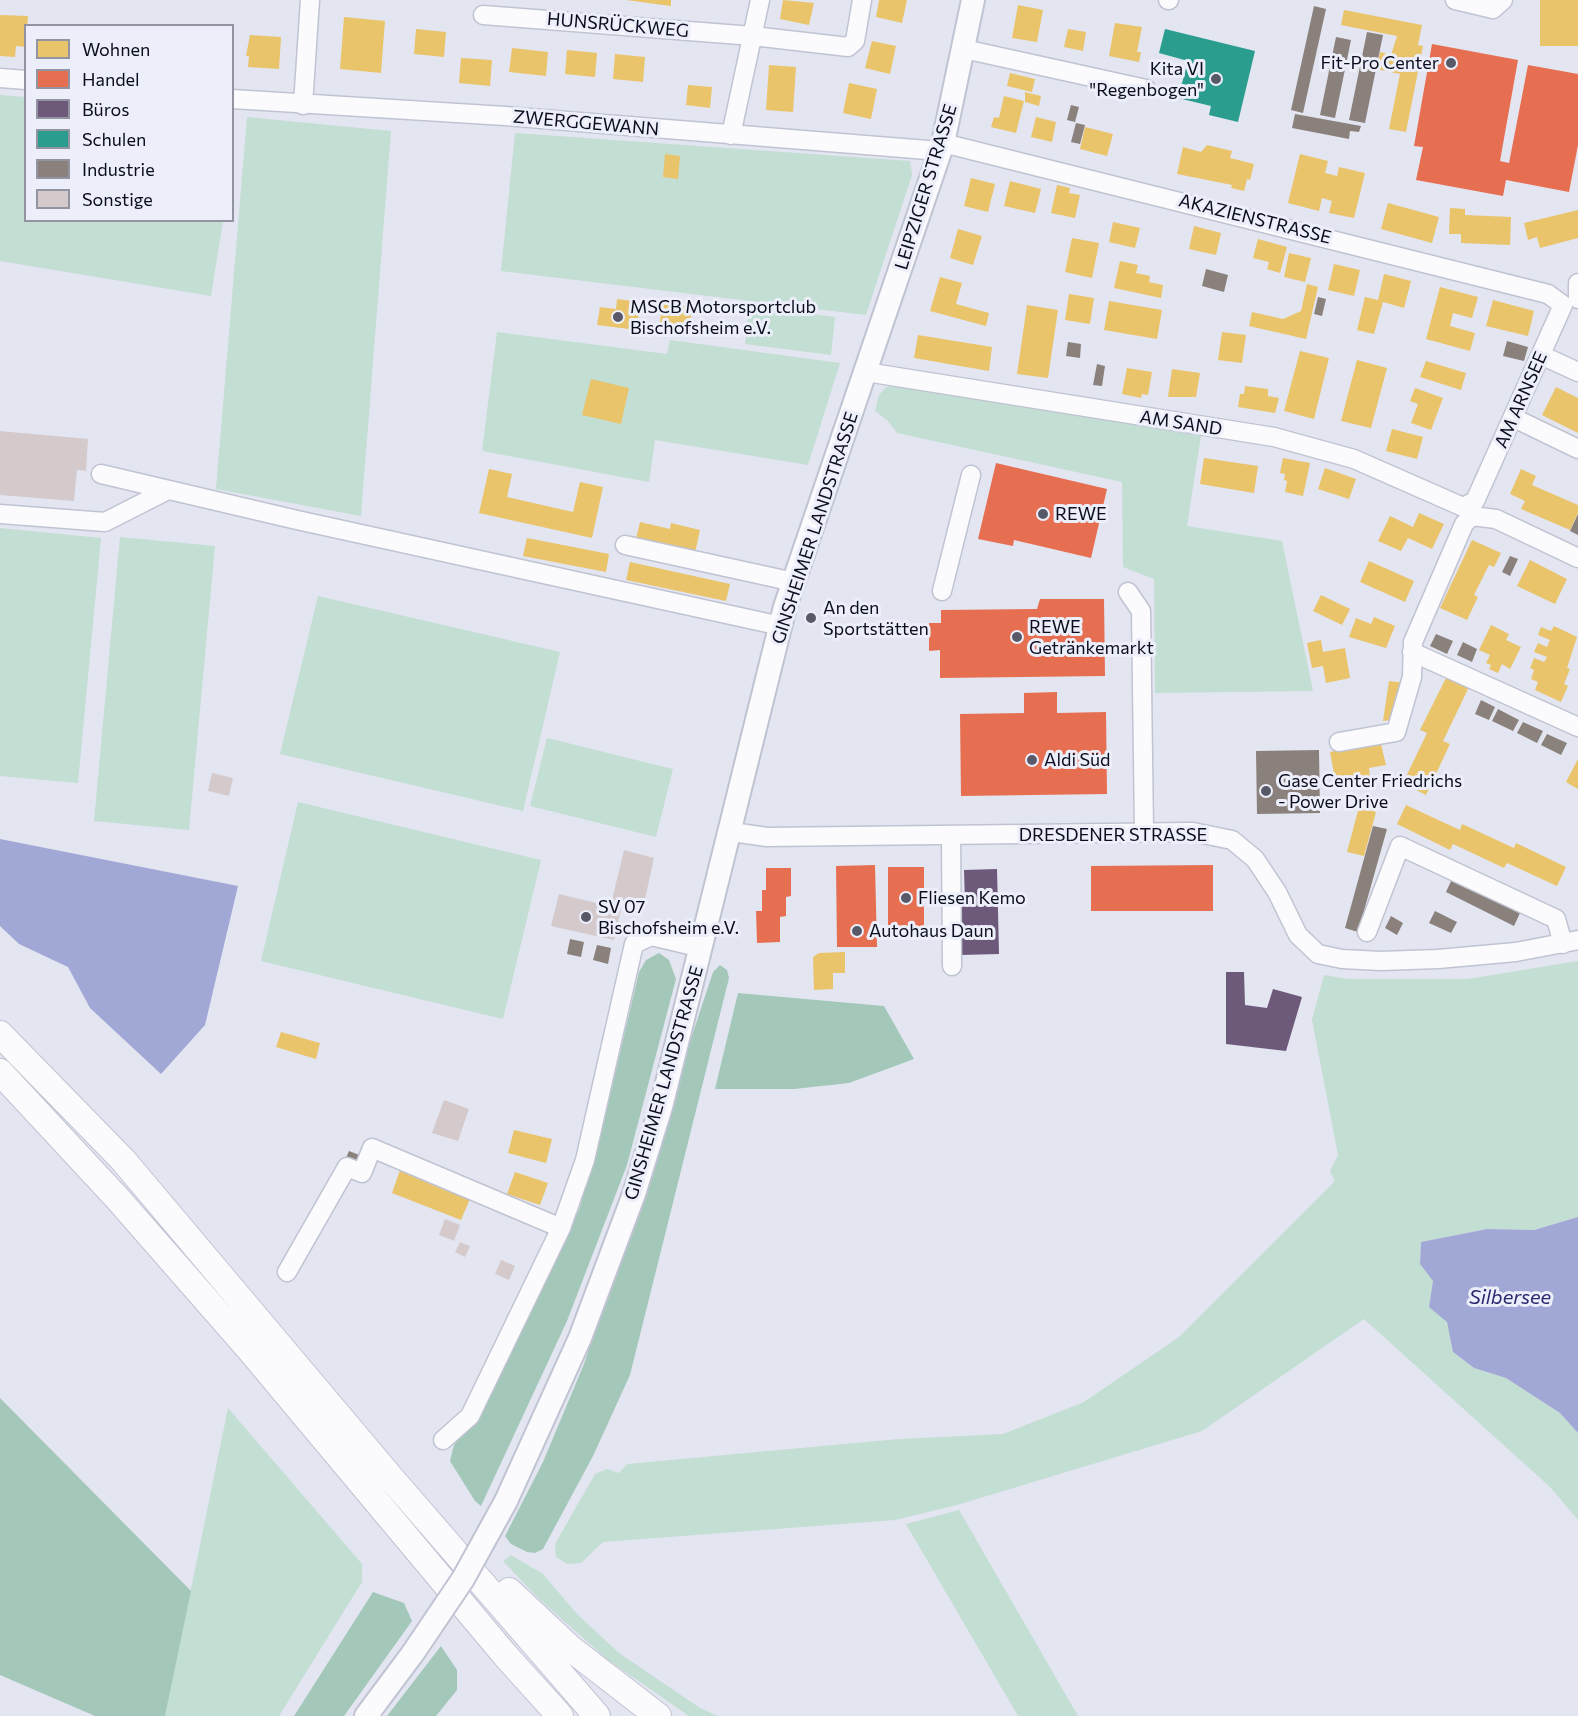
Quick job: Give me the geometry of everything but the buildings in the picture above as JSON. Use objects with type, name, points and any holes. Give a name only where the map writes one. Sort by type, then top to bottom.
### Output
[{"type":"highway","points":[[0,1034],[123,1160],[317,1392],[597,1716]]},
{"type":"highway","points":[[0,1072],[118,1199],[250,1350],[505,1655],[560,1716]]},
{"type":"highway","points":[[317,1392],[378,1449],[519,1602],[570,1648],[658,1716]]},
{"type":"main road","name":"LEIPZIGER STRASSE","points":[[866,372],[941,147],[973,0]]},
{"type":"main road","name":"GINSHEIMER LANDSTRASSE","points":[[366,1716],[413,1653],[462,1579],[506,1501],[580,1338],[634,1194],[680,1037],[781,626],[866,372]]},
{"type":"street","points":[[303,105],[310,0]]},
{"type":"street","points":[[731,135],[760,0]]},
{"type":"street","name":"HUNSRÜCKWEG","points":[[483,15],[753,36],[849,47],[855,41],[862,0]]},
{"type":"street","points":[[1455,0],[1493,9],[1503,0]]},
{"type":"street","points":[[964,49],[1146,89]]},
{"type":"street","points":[[0,78],[24,80]]},
{"type":"street","name":"ZWERGGEWANN","points":[[234,99],[505,116],[731,135],[941,147]]},
{"type":"street","name":"AKAZIENSTRASSE","points":[[941,147],[1548,294],[1574,296]]},
{"type":"street","name":"AM ARNSEE","points":[[1479,494],[1541,355],[1574,296]]},
{"type":"street","points":[[1541,355],[1578,372]]},
{"type":"street","name":"AM SAND","points":[[866,372],[1274,437],[1354,459],[1456,506],[1469,505],[1479,494]]},
{"type":"street","points":[[1514,418],[1578,449]]},
{"type":"street","points":[[101,474],[781,626]]},
{"type":"street","points":[[942,591],[971,475]]},
{"type":"street","points":[[0,514],[105,522],[168,490]]},
{"type":"street","points":[[1339,742],[1396,732],[1413,676],[1413,642],[1464,524],[1472,516],[1496,519],[1578,558]]},
{"type":"street","points":[[625,545],[794,582]]},
{"type":"street","points":[[1128,592],[1141,611],[1144,831]]},
{"type":"street","points":[[1412,652],[1578,727]]},
{"type":"street","name":"DRESDENER STRASSE","points":[[732,832],[767,837],[1144,831],[1216,835],[1243,847],[1255,859],[1277,892],[1298,935],[1318,954],[1342,959],[1381,961],[1516,952],[1570,942]]},
{"type":"street","points":[[951,835],[952,966]]},
{"type":"street","points":[[1367,932],[1400,846],[1556,919],[1570,942]]},
{"type":"street","points":[[442,1440],[470,1416],[561,1228],[585,1160],[634,944],[651,936],[702,948]]},
{"type":"street","points":[[286,1272],[347,1167],[362,1173],[372,1148],[561,1228]]},
{"type":"green space","points":[[0,95],[24,97],[24,222],[223,222],[211,296],[0,261]]},
{"type":"green space","points":[[247,117],[391,131],[361,516],[216,489]]},
{"type":"green space","points":[[515,133],[910,161],[912,175],[866,315],[501,271]]},
{"type":"green space","points":[[749,306],[835,317],[831,355],[745,344]]},
{"type":"green space","points":[[497,332],[667,354],[670,340],[840,363],[808,465],[655,440],[649,482],[482,451]]},
{"type":"green space","points":[[896,384],[1201,436],[1187,526],[1282,541],[1313,691],[1155,693],[1154,579],[1123,567],[1122,482],[897,433],[888,421],[875,411],[879,395],[885,388]]},
{"type":"green space","points":[[0,528],[101,538],[78,783],[0,776]]},
{"type":"green space","points":[[120,537],[215,546],[189,830],[94,821]]},
{"type":"green space","points":[[318,596],[560,652],[523,811],[280,754]]},
{"type":"green space","points":[[547,738],[673,769],[656,837],[530,806]]},
{"type":"green space","points":[[298,802],[541,860],[503,1019],[261,961]]},
{"type":"green space","points":[[659,953],[669,960],[676,979],[627,1165],[567,1321],[481,1506],[475,1501],[450,1461],[454,1445],[472,1420],[536,1299],[579,1210],[601,1134],[639,972],[646,960]]},
{"type":"green space","points":[[1578,961],[1578,1217],[1534,1230],[1487,1229],[1421,1242],[1420,1264],[1433,1281],[1429,1306],[1447,1321],[1453,1352],[1474,1368],[1506,1378],[1560,1413],[1578,1433],[1578,1520],[1550,1487],[1364,1319],[1202,1431],[957,1505],[895,1520],[603,1542],[581,1563],[567,1564],[556,1557],[555,1544],[595,1474],[607,1469],[619,1473],[627,1464],[899,1439],[1003,1434],[1084,1402],[1179,1337],[1335,1181],[1330,1171],[1338,1155],[1312,1020],[1324,975],[1348,979],[1468,979]]},
{"type":"green space","points":[[720,965],[727,970],[729,978],[630,1375],[593,1456],[543,1549],[535,1553],[527,1552],[511,1544],[505,1536],[543,1462],[584,1364],[713,972]]},
{"type":"green space","points":[[738,993],[884,1006],[914,1059],[849,1083],[794,1089],[715,1089]]},
{"type":"green space","points":[[0,1398],[191,1591],[165,1716],[95,1716],[0,1675]]},
{"type":"green space","points":[[228,1408],[362,1564],[362,1582],[279,1716],[165,1716]]},
{"type":"green space","points":[[959,1510],[1078,1716],[1018,1716],[906,1524]]},
{"type":"green space","points":[[511,1555],[543,1574],[577,1614],[619,1653],[700,1708],[718,1716],[689,1716],[608,1660],[538,1598],[503,1561]]},
{"type":"green space","points":[[373,1592],[404,1603],[412,1621],[344,1716],[294,1716]]},
{"type":"green space","points":[[441,1646],[457,1670],[457,1690],[436,1716],[387,1716]]},
{"type":"water","points":[[0,839],[238,886],[205,1025],[161,1074],[90,1008],[68,967],[19,944],[0,926]]},
{"type":"water","name":"Silbersee","points":[[1578,1217],[1578,1433],[1560,1413],[1506,1378],[1474,1368],[1453,1352],[1447,1322],[1429,1307],[1433,1281],[1420,1264],[1421,1242],[1487,1229],[1534,1230]]},
{"type":"place","name":"Fit-Pro Center","points":[[1451,63]]},
{"type":"place","name":"Kita VI \"Regenbogen\"","points":[[1216,79]]},
{"type":"place","name":"MSCB Motorsportclub Bischofsheim e.V.","points":[[618,317]]},
{"type":"place","name":"REWE","points":[[1043,514]]},
{"type":"place","name":"An den Sportstätten","points":[[811,618]]},
{"type":"place","name":"REWE Getränkemarkt","points":[[1017,637]]},
{"type":"place","name":"Aldi Süd","points":[[1032,760]]},
{"type":"place","name":"Gase Center Friedrichs - Power Drive","points":[[1266,791]]},
{"type":"place","name":"Fliesen Kemo","points":[[906,898]]},
{"type":"place","name":"SV 07 Bischofsheim e.V.","points":[[586,917]]},
{"type":"place","name":"Autohaus Daun","points":[[857,931]]}]
